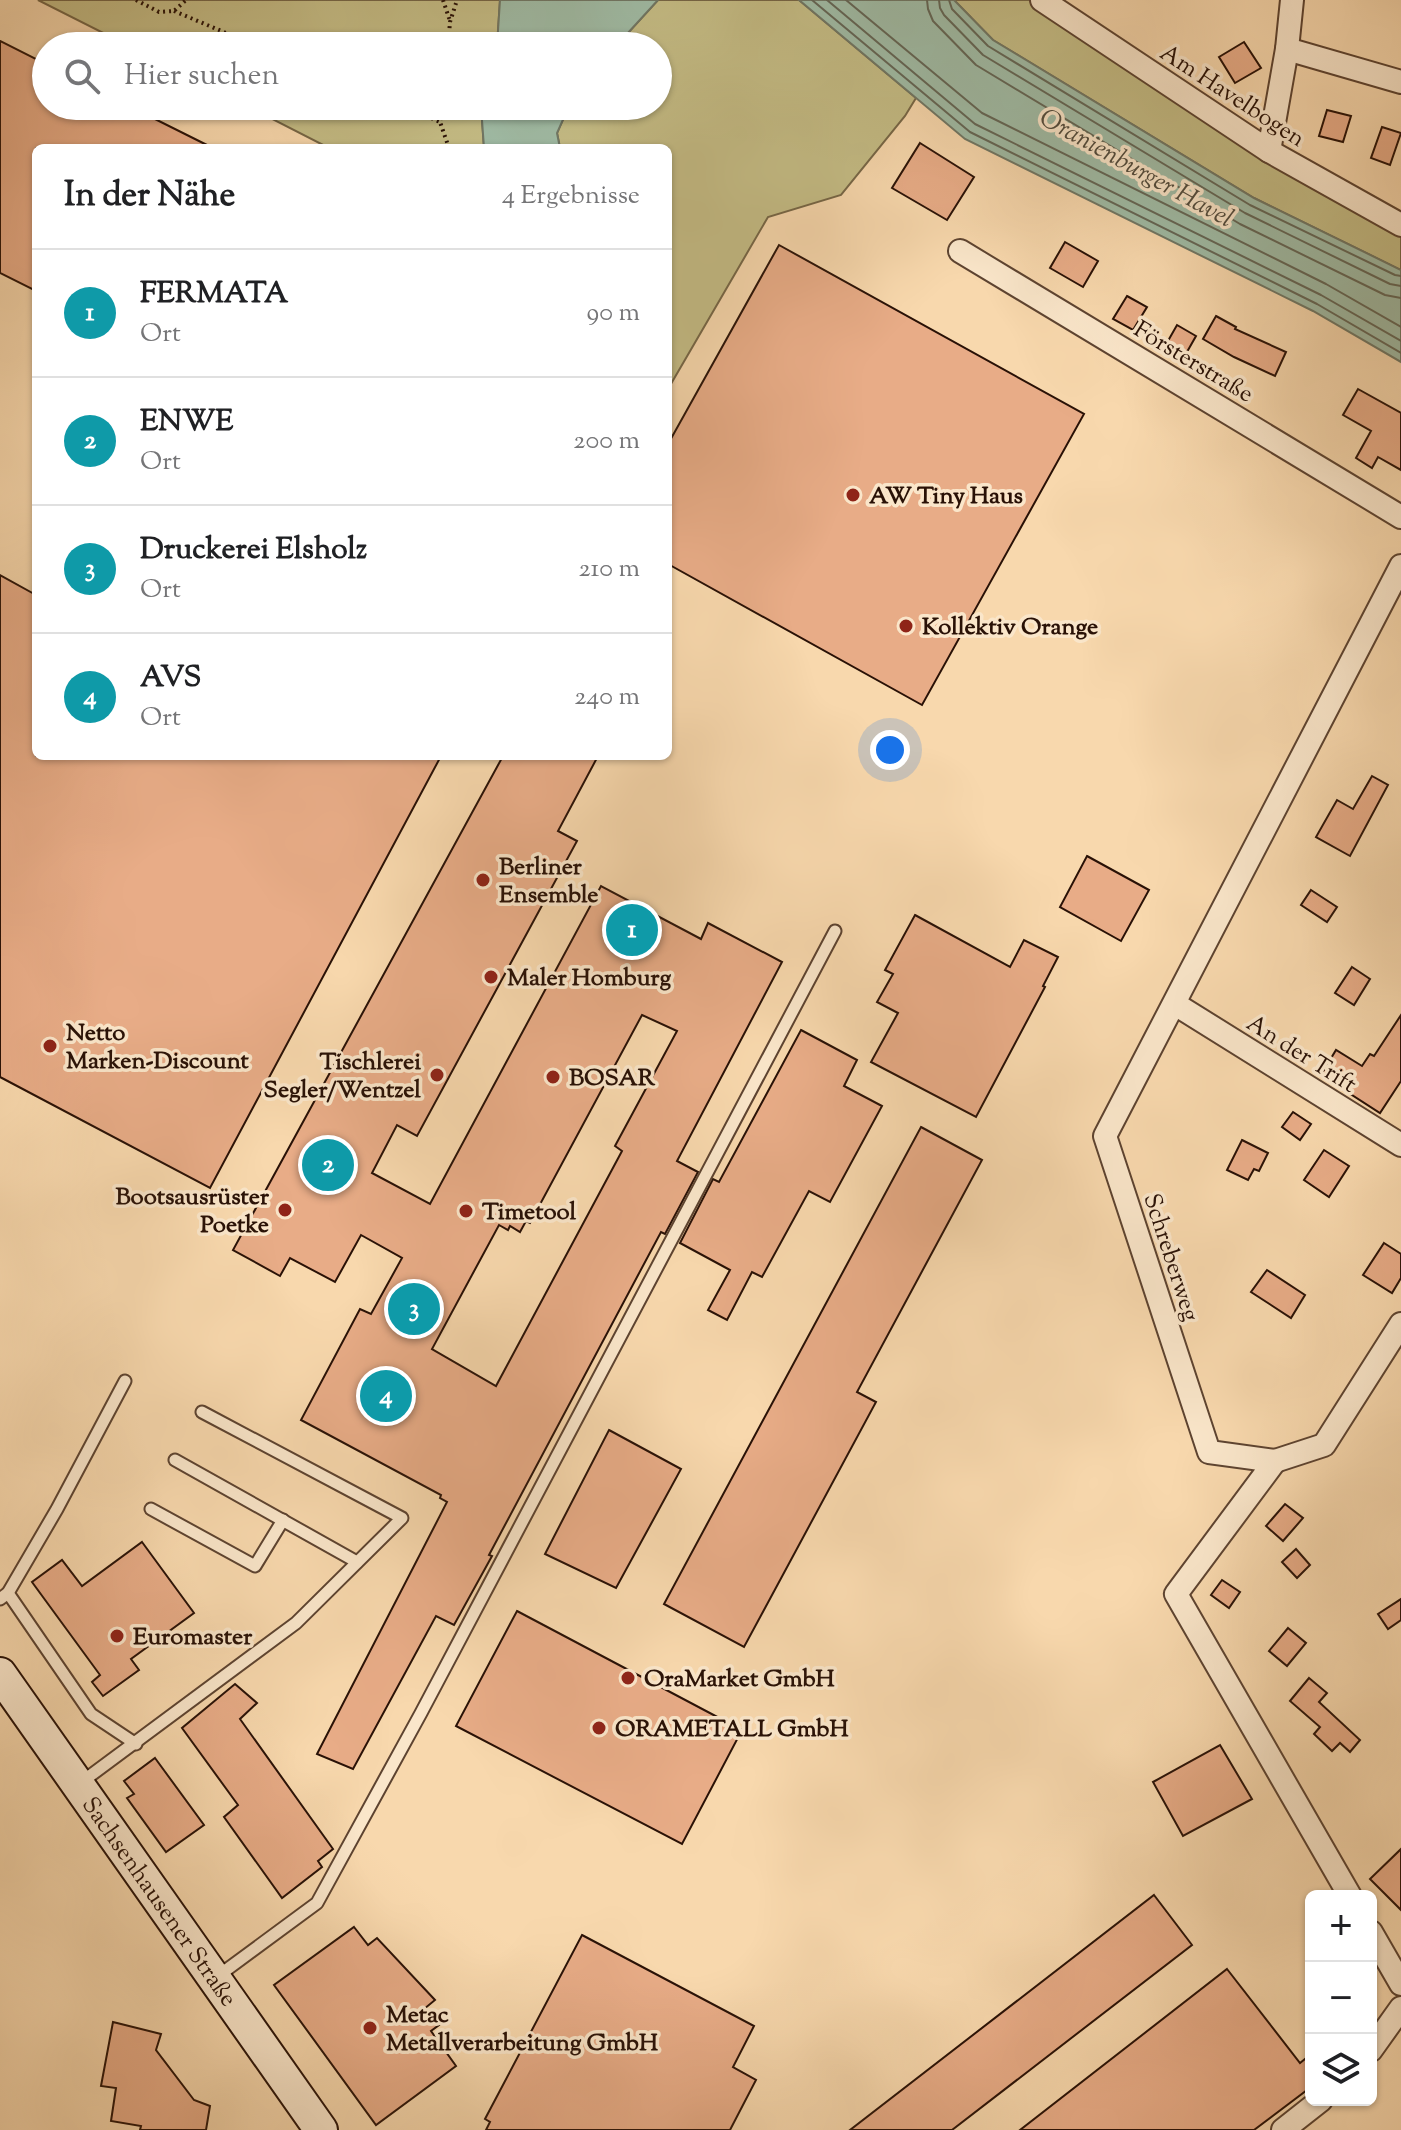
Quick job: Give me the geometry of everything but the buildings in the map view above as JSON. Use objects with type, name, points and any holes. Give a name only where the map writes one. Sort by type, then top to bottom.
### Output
[{"type":"main road","name":"Sachsenhausener Straße","points":[[0,1674],[321,2130]]},
{"type":"street","name":"Am Havelbogen","points":[[1042,0],[1269,151],[1401,225]]},
{"type":"street","points":[[1269,151],[1287,49],[1292,0]]},
{"type":"street","points":[[1287,49],[1401,82]]},
{"type":"street","name":"Försterstraße","points":[[960,251],[1401,517]]},
{"type":"street","name":"Schreberweg","points":[[1275,1461],[1209,1452],[1105,1136],[1401,566]]},
{"type":"street","name":"An der Trift","points":[[1175,1004],[1401,1145]]},
{"type":"street","points":[[1347,1890],[1176,1594],[1275,1461],[1324,1445],[1401,1324]]},
{"type":"street","points":[[1377,1942],[1401,1984]]},
{"type":"street","points":[[1377,2042],[1401,2008]]},
{"type":"street","points":[[1283,2130],[1313,2106]]},
{"type":"lane","points":[[214,1979],[317,1903],[442,1674],[835,931]]},
{"type":"lane","points":[[125,1381],[57,1509],[4,1596],[91,1714],[136,1744]]},
{"type":"lane","points":[[79,1785],[296,1623],[402,1518],[202,1412]]},
{"type":"lane","points":[[175,1460],[357,1562]]},
{"type":"lane","points":[[151,1509],[255,1566],[283,1520]]},
{"type":"path","points":[[136,0],[159,12],[174,11],[224,32]]},
{"type":"path","points":[[174,11],[186,0]]},
{"type":"path","points":[[443,0],[450,22]]},
{"type":"path","points":[[449,32],[457,0]]},
{"type":"path","points":[[436,120],[440,122],[448,144]]},
{"type":"shaded area","points":[[38,0],[500,0],[498,32],[101,32]]},
{"type":"shaded area","points":[[658,0],[799,0],[916,98],[841,195],[768,217],[672,382],[672,144],[559,144],[557,133],[563,120],[672,120],[672,32],[629,32]]},
{"type":"shaded area","points":[[954,0],[1042,0],[1401,225],[1401,270],[1254,198],[993,40]]},
{"type":"shaded area","points":[[274,120],[482,120],[484,144],[321,144]]},
{"type":"water","points":[[500,0],[658,0],[629,32],[498,32]]},
{"type":"water","name":"Oranienburger Havel","points":[[799,0],[954,0],[993,40],[1254,198],[1401,270],[1401,362],[1313,311],[965,139]]},
{"type":"water","points":[[482,120],[563,120],[557,133],[559,144],[484,144]]},
{"type":"place","name":"AW Tiny Haus","points":[[853,495]]},
{"type":"place","name":"Kollektiv Orange","points":[[906,626]]},
{"type":"place","name":"Berliner Ensemble","points":[[483,880]]},
{"type":"place","name":"FERMATA","points":[[632,930]]},
{"type":"place","name":"Maler Homburg","points":[[491,977]]},
{"type":"place","name":"Netto Marken-Discount","points":[[50,1046]]},
{"type":"place","name":"Tischlerei Segler/Wentzel","points":[[437,1075]]},
{"type":"place","name":"BOSAR","points":[[553,1077]]},
{"type":"place","name":"ENWE","points":[[328,1165]]},
{"type":"place","name":"Bootsausrüster Poetke","points":[[285,1210]]},
{"type":"place","name":"Timetool","points":[[466,1211]]},
{"type":"place","name":"Druckerei Elsholz","points":[[414,1309]]},
{"type":"place","name":"AVS","points":[[386,1396]]},
{"type":"place","name":"Euromaster","points":[[117,1636]]},
{"type":"place","name":"OraMarket GmbH","points":[[628,1678]]},
{"type":"place","name":"ORAMETALL GmbH","points":[[599,1728]]},
{"type":"place","name":"Metac Metallverarbeitung GmbH","points":[[370,2028]]}]
